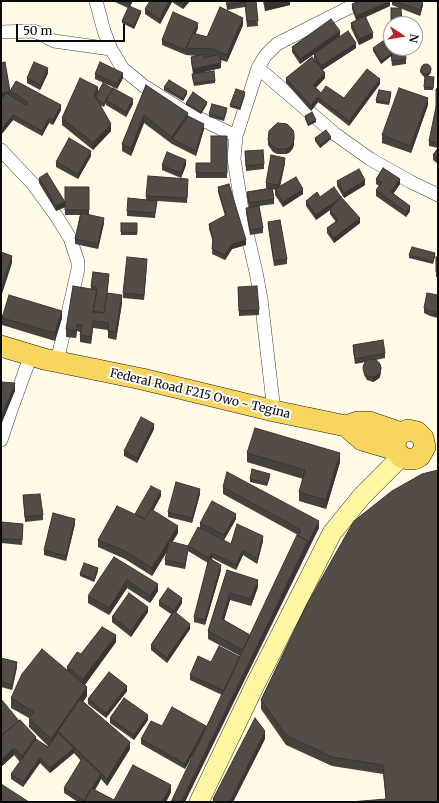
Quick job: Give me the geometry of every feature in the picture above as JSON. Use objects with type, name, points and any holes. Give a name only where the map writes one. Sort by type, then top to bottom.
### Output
[{"type":"main road","name":"Federal Road F215 Owo - Tegina","points":[[1,346],[57,362],[142,379],[274,411],[346,426],[358,422],[369,422],[417,447]]},
{"type":"main road","points":[[199,802],[256,683],[332,533],[362,496],[417,447]]},
{"type":"street","points":[[96,1],[104,31],[111,49],[123,69],[144,86],[182,110],[236,136]]},
{"type":"street","points":[[274,411],[261,299],[243,216],[234,158],[236,136],[258,68],[264,56],[277,44],[362,1]]},
{"type":"street","points":[[1,32],[33,31],[54,41],[111,49]]},
{"type":"street","points":[[258,68],[335,134],[370,160],[438,195]]},
{"type":"street","points":[[1,150],[33,184],[57,217],[70,238],[78,262],[78,269],[57,362]]},
{"type":"street","points":[[1,440],[31,355]]},
{"type":"building","points":[[150,1],[169,1],[160,19],[145,9]]},
{"type":"building","points":[[179,1],[186,1],[183,4]]},
{"type":"building","points":[[226,1],[256,1],[258,21],[247,21],[245,2],[227,5]]},
{"type":"building","points":[[264,1],[275,1],[265,3]]},
{"type":"building","points":[[359,1],[390,1],[356,16],[352,4]]},
{"type":"building","points":[[395,1],[423,1],[420,10]]},
{"type":"building","points":[[129,6],[141,11],[134,26],[122,21]]},
{"type":"building","points":[[220,7],[243,18],[227,55],[213,49],[186,48],[193,33],[207,37]]},
{"type":"building","points":[[391,8],[401,8],[402,16],[391,16]]},
{"type":"building","points":[[173,12],[198,23],[186,50],[162,40]]},
{"type":"building","points":[[365,16],[373,33],[359,39],[351,23]]},
{"type":"building","points":[[331,19],[340,31],[300,59],[292,47]]},
{"type":"building","points":[[348,31],[356,43],[321,66],[314,54]]},
{"type":"building","points":[[383,41],[383,56],[388,56],[381,61],[373,48]]},
{"type":"building","points":[[204,54],[204,58],[220,54],[221,63],[193,69],[191,57]]},
{"type":"building","points":[[391,56],[406,56],[406,59],[392,61]]},
{"type":"building","points":[[312,57],[325,73],[313,85],[321,93],[326,86],[344,98],[367,69],[380,79],[349,121],[318,97],[311,106],[286,78]]},
{"type":"building","points":[[5,62],[10,91],[1,93],[1,63]]},
{"type":"building","points":[[34,62],[48,68],[40,85],[27,78]]},
{"type":"building","points":[[100,62],[123,73],[117,84],[95,74]]},
{"type":"building","points":[[424,64],[428,64],[430,65],[430,73],[424,74],[421,71],[421,67]]},
{"type":"building","points":[[214,71],[215,81],[194,83],[192,74]]},
{"type":"building","points":[[425,76],[434,77],[433,88],[424,87]]},
{"type":"building","points":[[80,78],[98,87],[94,94],[111,124],[93,143],[62,118]]},
{"type":"building","points":[[169,80],[187,91],[183,99],[164,87]]},
{"type":"building","points":[[16,81],[61,105],[53,120],[49,118],[42,131],[13,115],[1,130],[1,100],[6,93],[26,105],[28,102],[10,91]]},
{"type":"building","points":[[103,83],[113,89],[104,104],[98,101],[96,96]]},
{"type":"building","points":[[146,85],[188,113],[172,137],[144,115],[131,149],[122,144]]},
{"type":"building","points":[[113,88],[133,99],[126,112],[106,100]]},
{"type":"building","points":[[399,88],[428,98],[411,146],[382,135]]},
{"type":"building","points":[[438,88],[438,106],[436,107],[436,89]]},
{"type":"building","points":[[236,89],[245,92],[240,108],[230,105]]},
{"type":"building","points":[[379,90],[391,92],[389,103],[376,100]]},
{"type":"building","points":[[193,92],[207,102],[201,112],[186,103]]},
{"type":"building","points":[[212,104],[227,108],[224,118],[209,114]]},
{"type":"building","points":[[436,107],[438,107],[438,143],[429,141]]},
{"type":"building","points":[[312,112],[316,120],[308,124],[305,116]]},
{"type":"building","points":[[188,116],[204,124],[196,151],[172,139]]},
{"type":"building","points":[[278,123],[287,124],[293,130],[293,143],[286,149],[277,149],[273,147],[268,140],[269,131]]},
{"type":"building","points":[[326,130],[331,137],[320,145],[315,138]]},
{"type":"building","points":[[211,136],[227,136],[227,173],[196,173],[196,163],[211,163]]},
{"type":"building","points":[[69,138],[91,151],[78,174],[56,162]]},
{"type":"building","points":[[438,148],[438,159],[433,155]]},
{"type":"building","points":[[263,150],[264,164],[246,166],[245,151]]},
{"type":"building","points":[[167,152],[186,160],[181,173],[162,165]]},
{"type":"building","points":[[271,155],[285,158],[279,185],[266,183]]},
{"type":"building","points":[[383,168],[400,179],[391,192],[410,206],[406,212],[376,190],[382,182],[376,179]]},
{"type":"building","points":[[359,169],[365,180],[344,193],[337,181]]},
{"type":"building","points":[[47,173],[65,202],[56,206],[39,178]]},
{"type":"building","points":[[148,176],[188,179],[187,198],[146,196]]},
{"type":"building","points":[[296,177],[303,189],[283,202],[275,189]]},
{"type":"building","points":[[229,184],[246,240],[232,244],[225,255],[212,249],[213,238],[209,224],[226,215],[218,187]]},
{"type":"building","points":[[65,187],[89,187],[89,210],[65,210]]},
{"type":"building","points":[[334,187],[341,197],[316,215],[306,201],[317,192],[320,197]]},
{"type":"building","points":[[272,188],[274,199],[249,203],[247,192]]},
{"type":"building","points":[[341,197],[360,218],[334,238],[327,228],[338,220],[330,209]]},
{"type":"building","points":[[128,198],[157,201],[155,213],[127,211]]},
{"type":"building","points":[[259,206],[263,228],[250,230],[246,208]]},
{"type":"building","points":[[81,213],[104,218],[98,244],[75,239]]},
{"type":"building","points":[[280,220],[287,259],[274,261],[268,222]]},
{"type":"building","points":[[121,223],[137,223],[137,233],[121,232]]},
{"type":"building","points":[[412,247],[435,253],[433,262],[409,255]]},
{"type":"building","points":[[1,252],[12,256],[1,289]]},
{"type":"building","points":[[127,257],[147,259],[144,295],[123,293]]},
{"type":"building","points":[[436,257],[438,257],[438,272],[436,272]]},
{"type":"building","points":[[93,272],[109,274],[104,313],[93,312],[97,290],[96,287],[91,286]]},
{"type":"building","points":[[73,286],[97,290],[93,311],[104,313],[107,293],[122,295],[116,332],[108,331],[109,323],[93,321],[91,337],[80,335],[82,325],[77,324],[76,331],[66,329]]},
{"type":"building","points":[[257,286],[259,310],[239,311],[238,287]]},
{"type":"building","points":[[427,293],[438,295],[438,313],[424,308]]},
{"type":"building","points":[[9,295],[62,311],[55,333],[2,318]]},
{"type":"building","points":[[383,340],[385,353],[355,359],[353,345]]},
{"type":"building","points":[[372,359],[378,362],[381,368],[378,374],[372,377],[366,374],[363,368],[366,362]]},
{"type":"building","points":[[1,382],[15,383],[1,418]]},
{"type":"building","points":[[141,417],[154,424],[137,458],[124,451]]},
{"type":"building","points":[[255,428],[340,453],[326,500],[299,492],[305,470],[247,453]]},
{"type":"building","points":[[252,469],[270,474],[267,483],[250,479]]},
{"type":"building","points":[[438,470],[438,802],[350,802],[386,799],[383,765],[332,757],[286,735],[261,700],[307,604],[354,521],[392,491],[422,474]]},
{"type":"building","points":[[227,472],[319,521],[308,543],[308,541],[298,536],[301,530],[223,487]]},
{"type":"building","points":[[176,482],[200,489],[192,518],[168,512]]},
{"type":"building","points":[[151,486],[161,491],[145,519],[135,514]]},
{"type":"building","points":[[40,494],[43,515],[25,517],[23,495]]},
{"type":"building","points":[[212,501],[236,514],[224,535],[200,523]]},
{"type":"building","points":[[117,506],[145,519],[151,509],[178,526],[152,568],[125,551],[98,540]]},
{"type":"building","points":[[53,513],[75,519],[66,556],[44,550]]},
{"type":"building","points":[[1,522],[23,524],[22,540],[1,538]]},
{"type":"building","points":[[237,524],[263,536],[257,559],[243,550],[236,565],[212,553],[209,558],[188,546],[198,527],[231,544]]},
{"type":"building","points":[[297,535],[308,541],[181,802],[171,802]]},
{"type":"building","points":[[169,541],[188,546],[185,564],[165,560]]},
{"type":"building","points":[[114,557],[158,584],[150,596],[127,580],[109,608],[88,596]]},
{"type":"building","points":[[209,558],[221,565],[205,620],[194,617]]},
{"type":"building","points":[[84,563],[98,568],[94,579],[80,574]]},
{"type":"building","points":[[227,570],[258,580],[251,599],[230,593],[222,619],[250,635],[243,650],[208,631]]},
{"type":"building","points":[[168,588],[182,598],[174,611],[159,601]]},
{"type":"building","points":[[129,593],[148,607],[131,631],[112,617]]},
{"type":"building","points":[[174,611],[190,624],[167,658],[151,645]]},
{"type":"building","points":[[102,627],[116,635],[83,679],[67,667],[77,652],[81,654]]},
{"type":"building","points":[[219,646],[240,657],[224,691],[190,675],[198,656],[211,662]]},
{"type":"building","points":[[42,649],[87,687],[51,739],[29,718],[34,712],[11,698],[22,674]]},
{"type":"building","points":[[1,658],[17,662],[12,685],[1,682]]},
{"type":"building","points":[[109,672],[127,686],[106,713],[88,699]]},
{"type":"building","points":[[124,698],[148,715],[134,735],[110,718]]},
{"type":"building","points":[[1,699],[19,721],[2,735],[1,734]]},
{"type":"building","points":[[80,699],[130,742],[107,779],[58,731]]},
{"type":"building","points":[[172,707],[206,726],[185,764],[141,739],[151,721],[162,726]]},
{"type":"building","points":[[255,718],[265,731],[230,802],[219,802],[213,799]]},
{"type":"building","points":[[20,720],[36,737],[22,756],[14,748],[1,760],[1,736]]},
{"type":"building","points":[[58,733],[74,748],[50,768],[40,758],[23,782],[11,774],[36,739],[48,747]]},
{"type":"building","points":[[83,757],[101,774],[84,801],[64,788]]},
{"type":"building","points":[[133,765],[171,785],[162,802],[84,802],[91,788],[114,800]]},
{"type":"building","points":[[1,784],[29,802],[1,802]]}]
